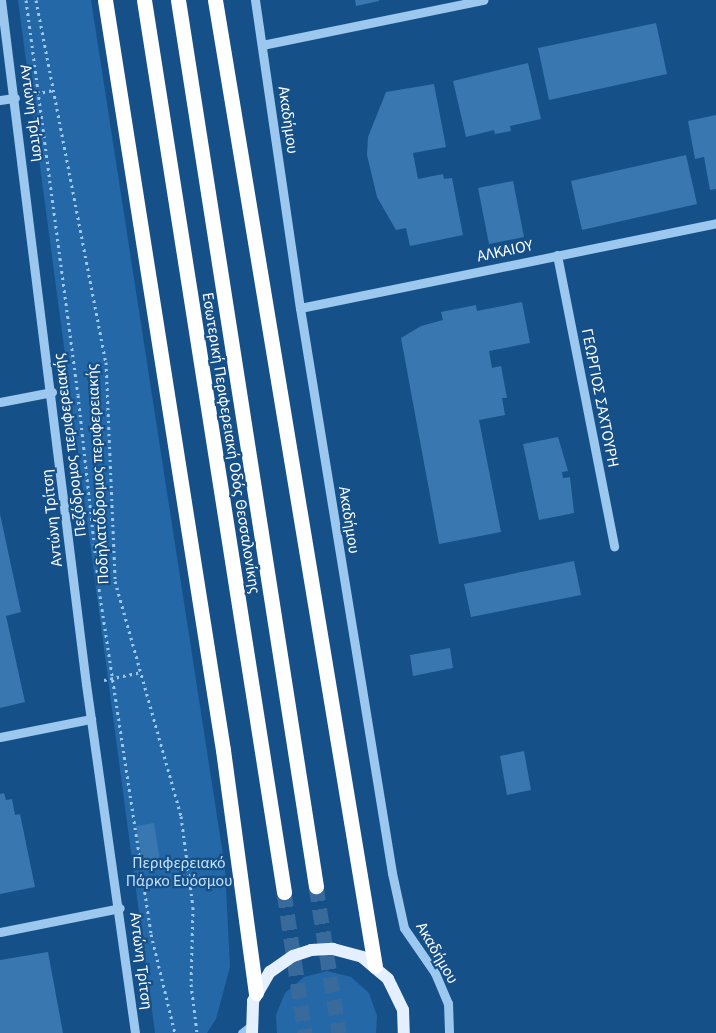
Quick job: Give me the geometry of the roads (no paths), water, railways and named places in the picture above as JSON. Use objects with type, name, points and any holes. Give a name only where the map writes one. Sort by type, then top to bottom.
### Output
[{"type":"highway","points":[[105,0],[223,750],[256,993]]},
{"type":"highway","name":"Εσωτερική Περιφερειακή Οδός Θεσσαλονίκης","points":[[144,0],[284,892]]},
{"type":"highway","name":"Εσωτερική Περιφερειακή Οδός Θεσσαλονίκης","points":[[178,0],[316,886]]},
{"type":"highway","points":[[215,0],[375,966]]},
{"type":"main road","points":[[248,1031],[256,993],[277,966],[311,950],[344,951],[375,966],[399,998],[404,1033]]},
{"type":"street","name":"Αντώνη Τρίτση","points":[[1,0],[52,392],[86,684],[120,908],[135,1033]]},
{"type":"street","name":"Ακαδήμου","points":[[255,0],[300,308],[392,873],[404,928],[435,973],[448,1003],[449,1033]]},
{"type":"street","points":[[262,45],[483,0]]},
{"type":"street","points":[[0,100],[15,98]]},
{"type":"street","name":"ΑΛΚΑΙΟΥ","points":[[300,308],[716,223]]},
{"type":"street","name":"ΓΕΩΡΓΙΟΣ ΣΑΧΤΟΥΡΗ","points":[[557,255],[614,546]]},
{"type":"street","points":[[0,402],[52,392]]},
{"type":"street","points":[[0,737],[92,719]]},
{"type":"street","points":[[0,932],[120,908]]},
{"type":"tunnel","points":[[316,886],[339,1033]]},
{"type":"tunnel","points":[[284,892],[305,1033]]},
{"type":"park label","name":"Περιφερειακό Πάρκο Ευόσμου","points":[[179,872]]}]
